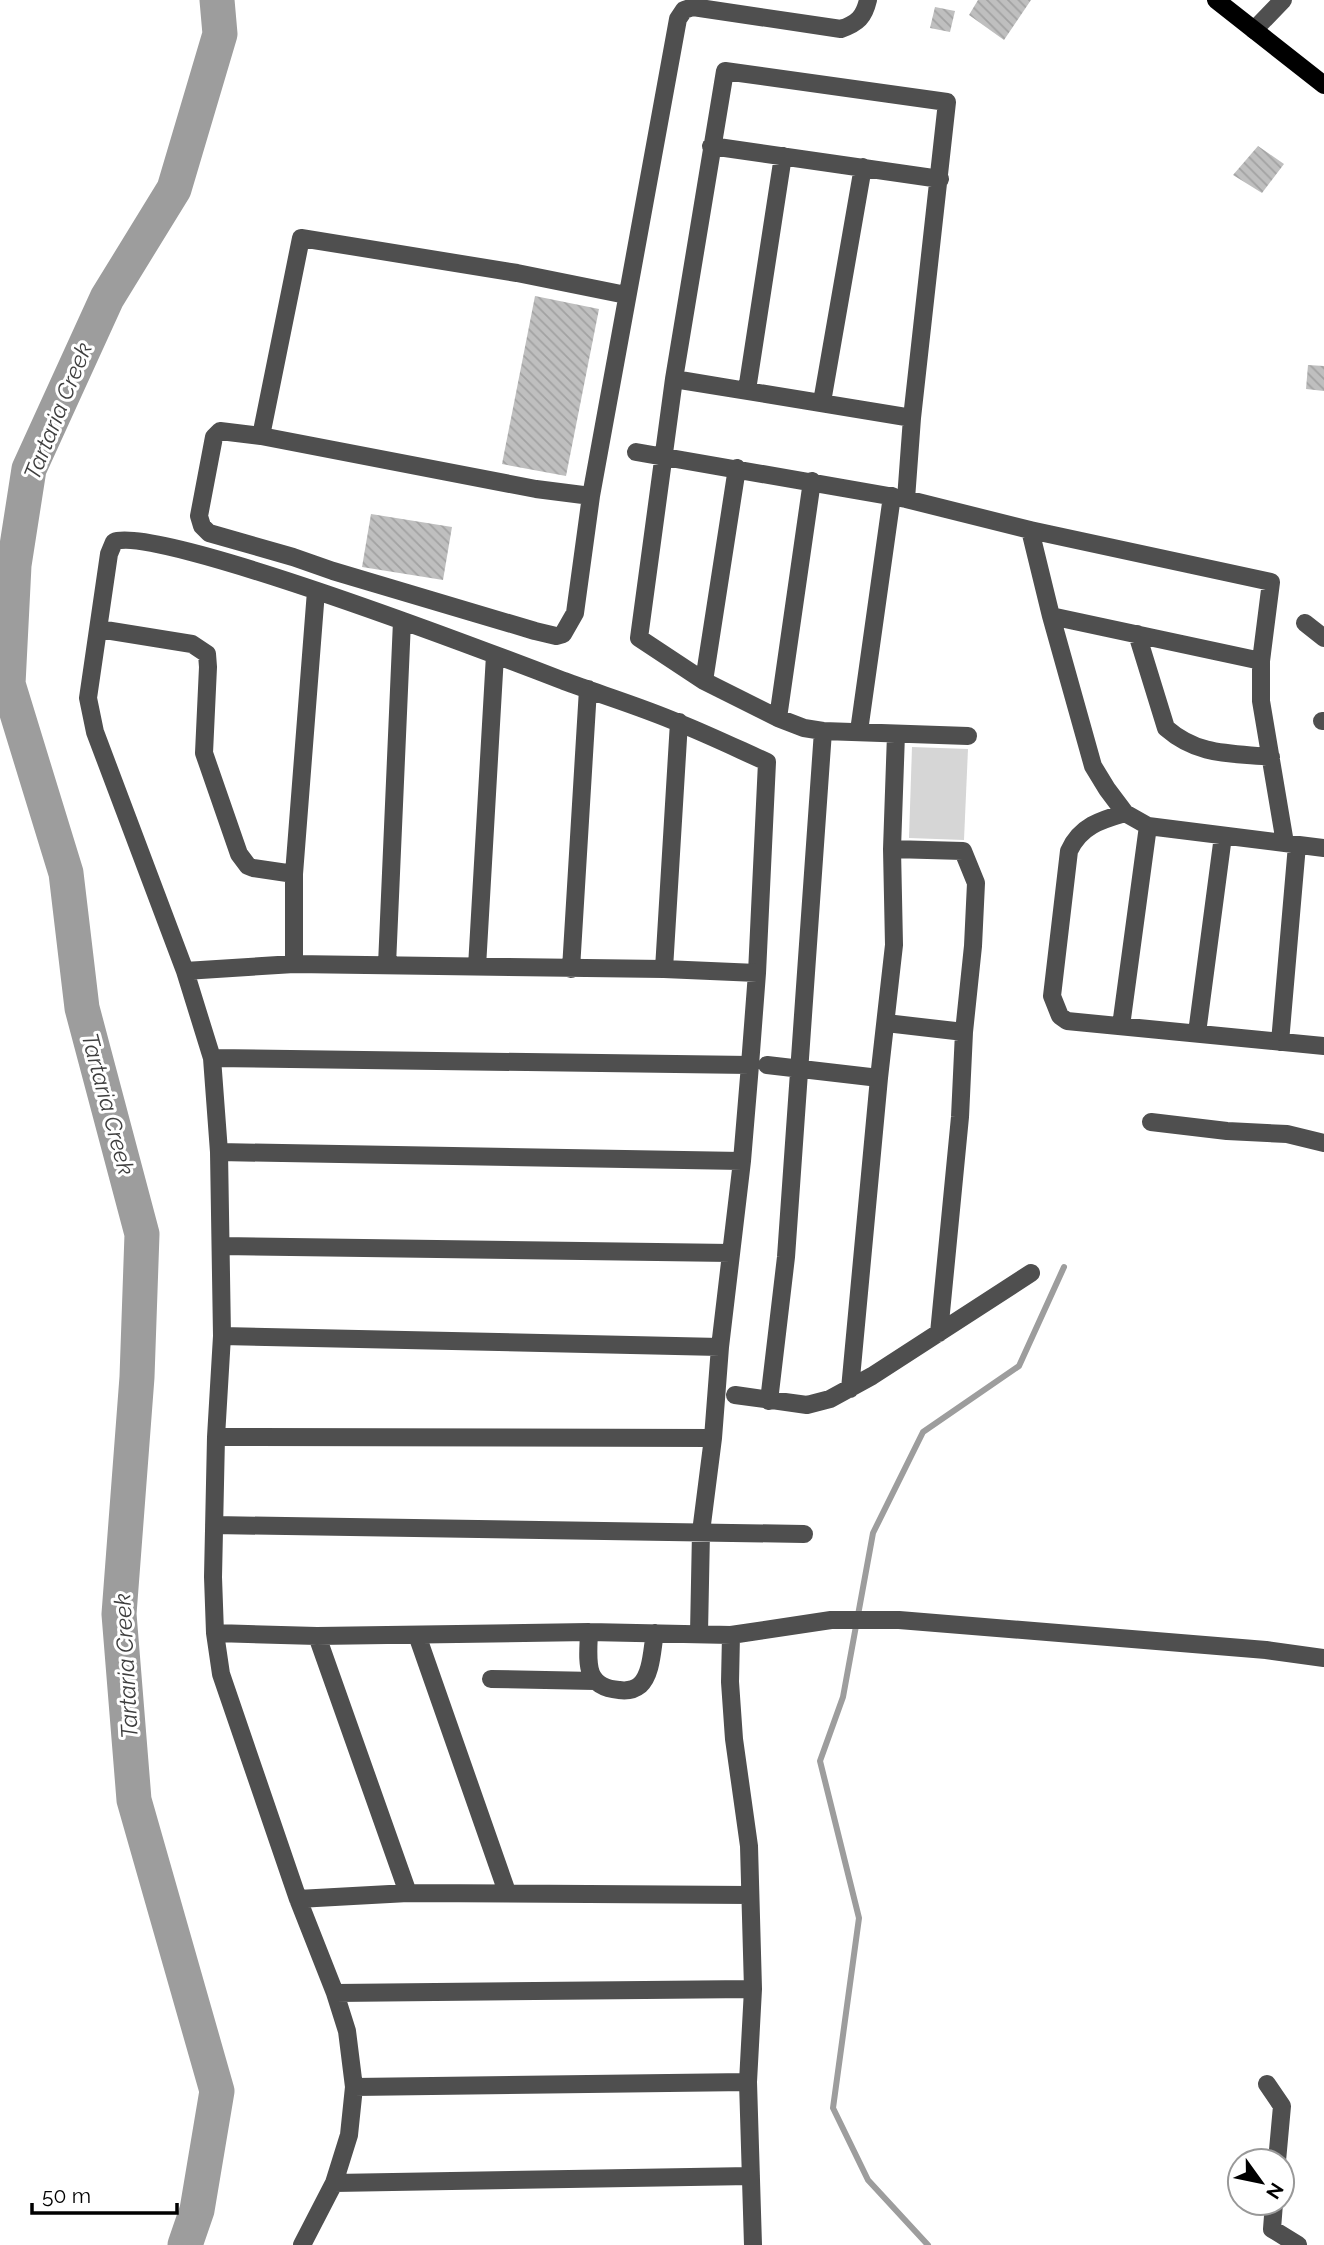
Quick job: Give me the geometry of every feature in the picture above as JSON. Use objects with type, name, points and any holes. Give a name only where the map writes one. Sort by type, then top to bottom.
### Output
[{"type":"main road","points":[[1216,0],[1324,85]]},
{"type":"street","points":[[591,496],[536,489],[261,436],[220,431],[214,436],[199,516],[202,526],[209,533],[548,635],[563,634],[575,613],[591,496],[678,19],[684,10],[693,8],[841,29],[856,24],[865,13],[868,0]]},
{"type":"street","points":[[1254,30],[1283,0]]},
{"type":"street","points":[[859,731],[912,418],[947,102],[725,71],[674,379],[639,638],[704,681],[804,728],[823,731],[968,736]]},
{"type":"street","points":[[711,146],[940,179]]},
{"type":"street","points":[[747,390],[783,156]]},
{"type":"street","points":[[822,402],[863,167]]},
{"type":"street","points":[[261,436],[301,238],[517,273],[626,295]]},
{"type":"street","points":[[674,379],[912,418]]},
{"type":"street","points":[[636,452],[899,498],[1030,530],[1271,582],[1261,661],[1261,701],[1270,757],[1291,844],[1280,1042]]},
{"type":"street","points":[[704,681],[737,468]]},
{"type":"street","points":[[778,718],[812,481]]},
{"type":"street","points":[[1030,530],[1051,617],[1093,766],[1125,813],[1148,825],[1324,848]]},
{"type":"street","points":[[302,2245],[334,2183],[349,2135],[354,2087],[347,2031],[335,1993],[298,1899],[221,1674],[215,1633],[214,1525],[222,1336],[221,1246],[219,1152],[212,1058],[185,971],[95,732],[88,698],[109,554],[114,541],[135,540],[211,557],[316,591],[679,722],[767,762],[757,973],[759,1065],[742,1161],[720,1347],[713,1438],[701,1532],[699,1633]]},
{"type":"street","points":[[294,964],[293,874],[316,591]]},
{"type":"street","points":[[1051,617],[1261,661]]},
{"type":"street","points":[[387,965],[402,621]]},
{"type":"street","points":[[1305,623],[1324,638]]},
{"type":"street","points":[[99,629],[192,644],[206,654],[208,667],[204,753],[239,854],[248,866],[253,868],[293,874]]},
{"type":"street","points":[[1137,634],[1166,728],[1195,748],[1270,757]]},
{"type":"street","points":[[477,967],[495,655]]},
{"type":"street","points":[[571,968],[587,689]]},
{"type":"street","points":[[664,969],[679,722]]},
{"type":"street","points":[[769,1401],[786,1258],[823,731]]},
{"type":"street","points":[[850,1389],[894,945],[892,849],[896,734]]},
{"type":"street","points":[[1125,813],[1097,821],[1075,838],[1069,851],[1052,996],[1060,1016],[1067,1021],[1324,1046]]},
{"type":"street","points":[[1121,1026],[1148,825]]},
{"type":"street","points":[[1197,1033],[1223,836]]},
{"type":"street","points":[[892,849],[963,851],[976,883],[960,1117],[939,1333]]},
{"type":"street","points":[[185,971],[294,964],[664,969],[757,973]]},
{"type":"street","points":[[886,1023],[964,1032]]},
{"type":"street","points":[[212,1058],[759,1065],[879,1077]]},
{"type":"street","points":[[1151,1122],[1227,1131],[1287,1134],[1324,1143]]},
{"type":"street","points":[[219,1152],[742,1161]]},
{"type":"street","points":[[221,1246],[731,1253]]},
{"type":"street","points":[[735,1395],[769,1401],[817,1404],[850,1389],[1031,1273]]},
{"type":"street","points":[[222,1336],[720,1347]]},
{"type":"street","points":[[216,1437],[713,1438]]},
{"type":"street","points":[[214,1525],[804,1534]]},
{"type":"street","points":[[215,1633],[317,1636],[589,1632],[731,1635],[831,1620],[900,1620],[1266,1650],[1324,1658]]},
{"type":"street","points":[[589,1632],[589,1664],[594,1681],[604,1689],[628,1691],[638,1687],[645,1678],[655,1633]]},
{"type":"street","points":[[417,1635],[506,1892]]},
{"type":"street","points":[[731,1635],[733,1728],[749,1846],[753,1989],[748,2082],[753,2245]]},
{"type":"street","points":[[317,1636],[408,1893]]},
{"type":"street","points":[[491,1679],[594,1681]]},
{"type":"street","points":[[298,1899],[408,1893],[506,1892],[750,1895]]},
{"type":"street","points":[[335,1993],[753,1989]]},
{"type":"street","points":[[354,2087],[748,2082]]},
{"type":"street","points":[[1267,2084],[1282,2106],[1278,2147]]},
{"type":"street","points":[[334,2183],[751,2176]]},
{"type":"street","points":[[1272,2217],[1272,2229],[1298,2245]]},
{"type":"shaded area","points":[[912,747],[968,749],[964,840],[909,838]]},
{"type":"building","points":[[978,0],[1031,0],[1004,40],[969,15]]},
{"type":"building","points":[[935,7],[955,11],[950,32],[930,28]]},
{"type":"building","points":[[1258,146],[1284,164],[1262,193],[1233,175]]},
{"type":"building","points":[[535,296],[599,309],[566,476],[502,464]]},
{"type":"building","points":[[1308,365],[1324,366],[1324,391],[1306,389]]},
{"type":"building","points":[[371,514],[452,527],[443,580],[362,567]]},
{"type":"waterway","name":"Tartaria Creek","points":[[185,2245],[197,2210],[217,2091],[134,1800],[119,1614],[137,1377],[142,1234],[82,1008],[66,873],[8,684],[14,565],[29,469],[107,298],[174,189],[220,34],[217,0]]},
{"type":"waterway","points":[[928,2245],[868,2180],[833,2108],[859,1918],[820,1761],[843,1697],[873,1533],[923,1432],[1019,1366],[1064,1267]]}]
